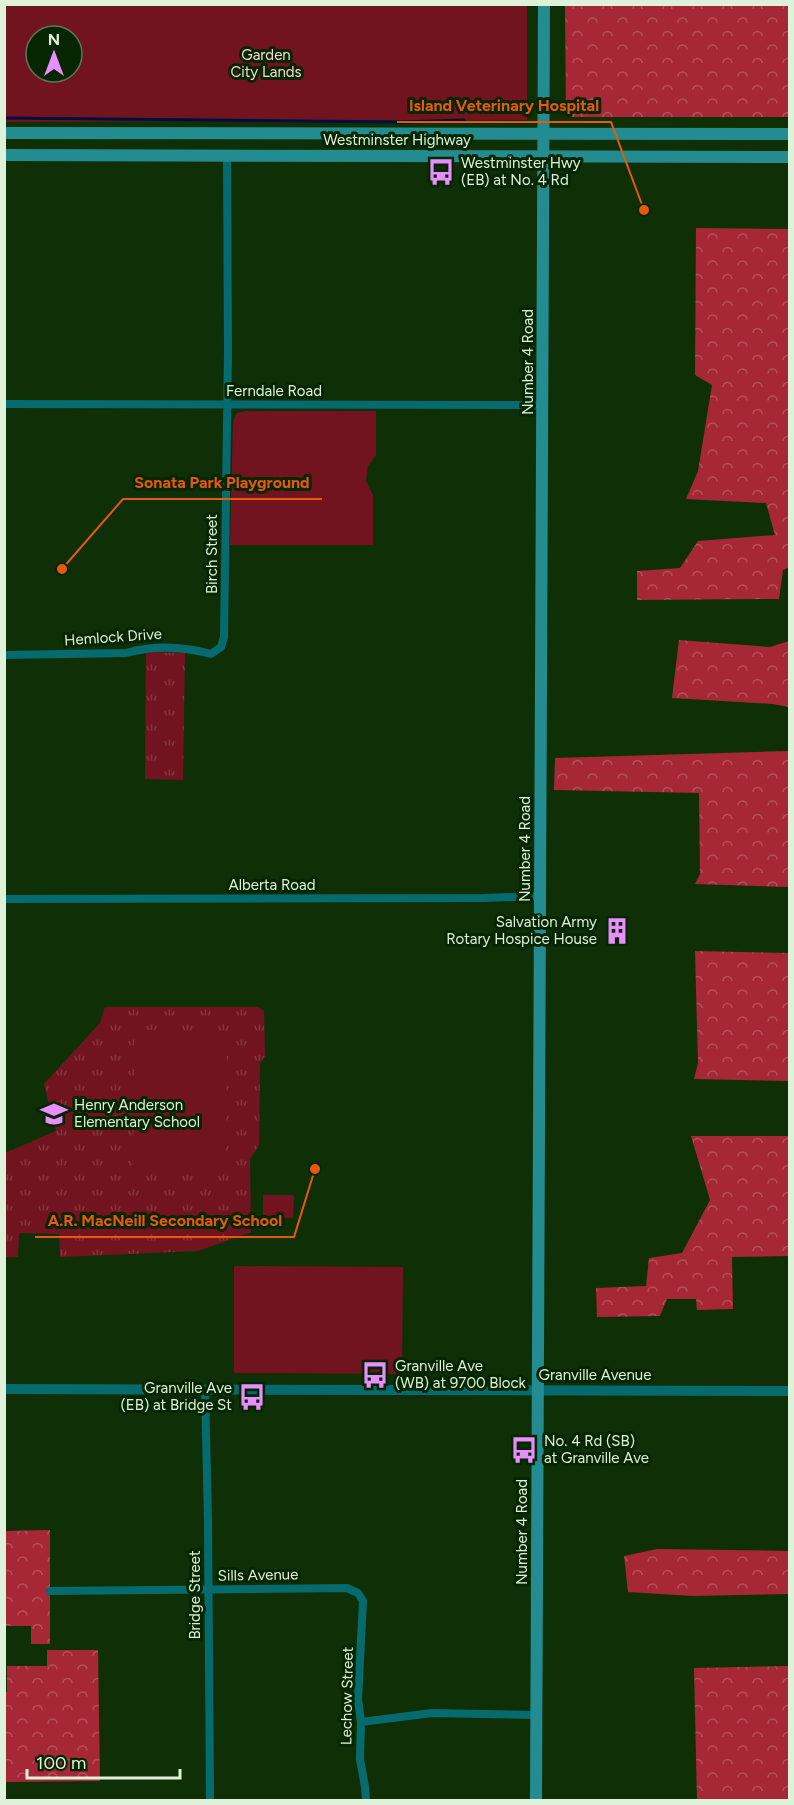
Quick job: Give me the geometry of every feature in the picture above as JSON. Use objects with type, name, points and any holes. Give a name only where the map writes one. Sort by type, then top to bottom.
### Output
[{"type":"main road","name":"Number 4 Road","points":[[536,1800],[544,4]]},
{"type":"main road","name":"Westminster Highway","points":[[4,133],[789,134]]},
{"type":"main road","name":"Westminster Highway","points":[[4,155],[789,157]]},
{"type":"street","name":"Birch Street","points":[[221,647],[224,637],[226,588],[227,155]]},
{"type":"street","name":"Ferndale Road","points":[[4,404],[543,405]]},
{"type":"street","name":"Hemlock Drive","points":[[4,655],[126,653],[145,648],[166,647],[186,647],[211,654],[221,647]]},
{"type":"street","name":"Alberta Road","points":[[4,899],[540,896]]},
{"type":"street","name":"Granville Avenue","points":[[4,1389],[789,1391]]},
{"type":"street","name":"Bridge Street","points":[[205,1389],[210,1800]]},
{"type":"street","name":"Sills Avenue","points":[[50,1591],[347,1588],[358,1593]]},
{"type":"street","name":"Lechow Street","points":[[358,1593],[363,1601],[358,1699],[361,1722],[360,1759],[366,1800]]},
{"type":"street","points":[[361,1722],[432,1713],[536,1715]]},
{"type":"green space","name":"Garden City Lands","points":[[4,5],[527,5],[527,120],[5,122]]},
{"type":"green space","points":[[565,5],[789,5],[789,117],[566,117]]},
{"type":"green space","points":[[696,228],[789,229],[790,567],[783,570],[779,599],[637,600],[637,571],[680,568],[698,541],[775,535],[766,503],[686,499],[698,471],[712,385],[695,375]]},
{"type":"green space","points":[[245,411],[376,411],[376,455],[368,466],[366,481],[373,495],[373,545],[230,545],[233,421],[237,413]]},
{"type":"green space","points":[[679,640],[770,647],[789,641],[789,707],[672,698]]},
{"type":"green space","points":[[146,652],[185,653],[183,780],[145,779]]},
{"type":"green space","points":[[789,751],[789,887],[695,884],[700,874],[699,793],[554,790],[555,758]]},
{"type":"green space","points":[[695,951],[789,953],[789,1081],[694,1079],[698,1063]]},
{"type":"green space","points":[[105,1007],[258,1007],[264,1011],[265,1056],[260,1063],[259,1145],[250,1159],[251,1232],[198,1251],[60,1257],[59,1234],[19,1233],[18,1257],[5,1257],[5,1153],[56,1131],[44,1084],[100,1023]]},
{"type":"green space","points":[[135,1030],[227,1031],[226,1173],[133,1173]]},
{"type":"green space","points":[[691,1136],[789,1136],[789,1256],[732,1257],[733,1309],[697,1310],[696,1299],[667,1299],[660,1316],[597,1317],[596,1288],[646,1286],[649,1258],[682,1253],[710,1200]]},
{"type":"green space","points":[[263,1195],[294,1195],[293,1218],[263,1217]]},
{"type":"green space","points":[[234,1266],[403,1267],[402,1374],[234,1373]]},
{"type":"green space","points":[[50,1530],[50,1644],[31,1644],[31,1626],[5,1626],[4,1531]]},
{"type":"green space","points":[[657,1549],[789,1551],[789,1594],[693,1596],[628,1592],[624,1556]]},
{"type":"green space","points":[[47,1650],[98,1650],[100,1781],[5,1782],[4,1692],[7,1692],[7,1666],[47,1666]]},
{"type":"green space","points":[[789,1666],[789,1800],[697,1800],[694,1668]]},
{"type":"waterway","points":[[4,118],[401,122],[464,120]]},
{"type":"place","name":"Westminster Hwy (EB) at No. 4 Rd","points":[[441,172]]},
{"type":"place","name":"Island Veterinary Hospital","points":[[644,210]]},
{"type":"place","name":"Sonata Park Playground","points":[[62,569]]},
{"type":"place","name":"Salvation Army Rotary Hospice House","points":[[617,931]]},
{"type":"place","name":"Henry Anderson Elementary School","points":[[54,1114]]},
{"type":"place","name":"A.R. MacNeill Secondary School","points":[[315,1169]]},
{"type":"place","name":"Granville Ave (WB) at 9700 Block","points":[[375,1375]]},
{"type":"place","name":"Granville Ave (EB) at Bridge St","points":[[252,1397]]},
{"type":"place","name":"No. 4 Rd (SB) at Granville Ave","points":[[524,1450]]}]
